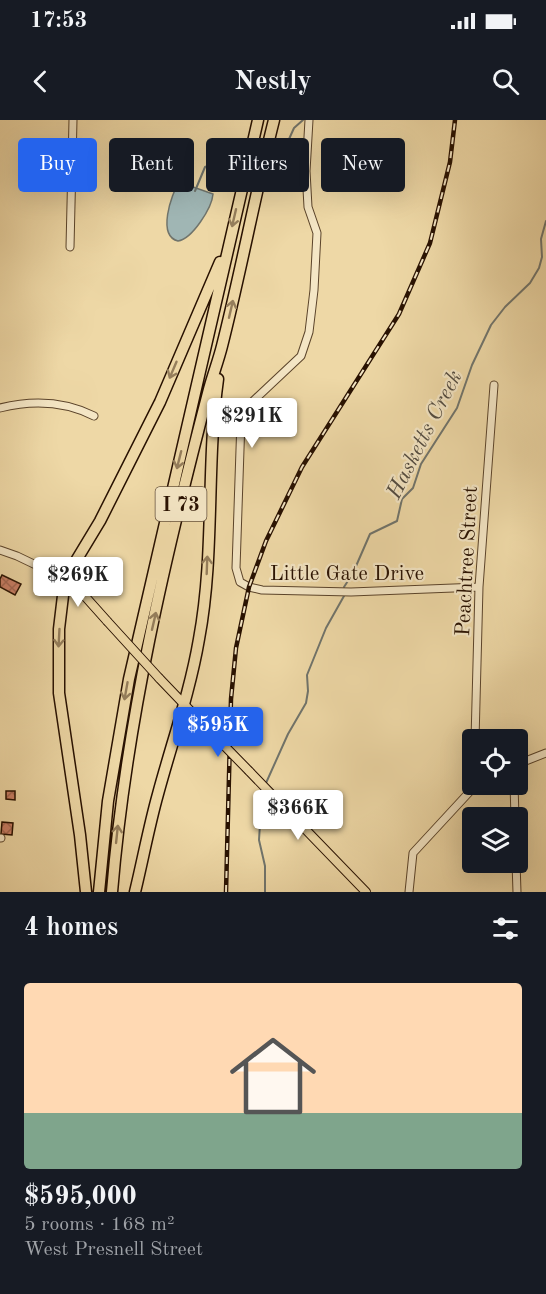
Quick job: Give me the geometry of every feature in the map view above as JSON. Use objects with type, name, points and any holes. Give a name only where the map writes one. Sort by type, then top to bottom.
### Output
[{"type":"highway","name":"I 73","points":[[99,892],[108,801],[131,668],[258,120]]},
{"type":"highway","name":"I 73","points":[[112,892],[117,829],[128,751],[147,650],[208,391],[222,348],[274,120]]},
{"type":"highway","points":[[86,892],[59,693],[59,629],[65,579],[100,521],[160,402],[229,239]]},
{"type":"highway","points":[[135,892],[158,794],[185,705],[200,638],[206,579],[212,417],[222,348]]},
{"type":"main road","points":[[65,579],[82,593],[159,678],[366,892]]},
{"type":"street","points":[[70,247],[73,120]]},
{"type":"street","name":"Little Gate Drive","points":[[309,120],[306,171],[308,207],[317,233],[309,332],[301,356],[250,403],[241,420],[236,568],[240,582],[262,590],[351,592],[479,587]]},
{"type":"street","name":"Peachtree Street","points":[[475,729],[479,587],[494,385]]},
{"type":"street","points":[[0,408],[34,403],[59,404],[72,406],[94,416]]},
{"type":"street","points":[[0,550],[65,579]]},
{"type":"street","points":[[528,760],[546,753]]},
{"type":"street","points":[[410,892],[412,853],[467,795]]},
{"type":"street","points":[[516,873],[517,892]]},
{"type":"water","points":[[194,187],[213,194],[209,207],[195,229],[178,241],[168,232],[167,224],[175,192],[194,192]]},
{"type":"building","points":[[2,575],[21,584],[15,595],[0,587]]},
{"type":"building","points":[[6,791],[15,791],[15,800],[6,799]]},
{"type":"building","points":[[2,822],[13,823],[12,835],[1,834]]},
{"type":"waterway","points":[[290,138],[294,128],[303,120]]},
{"type":"waterway","points":[[195,191],[206,167]]},
{"type":"waterway","name":"Hasketts Creek","points":[[344,587],[353,573],[370,534],[397,521],[402,499],[413,488],[421,464],[457,408],[472,365],[491,325],[505,307],[530,283],[539,268],[542,257],[541,239],[546,221]]},
{"type":"waterway","name":"Hasketts Creek","points":[[266,783],[288,734],[306,703],[307,675],[326,628],[344,596]]},
{"type":"waterway","name":"Hasketts Creek","points":[[265,792],[267,802],[260,824],[259,840],[265,866],[265,892]]},
{"type":"railway","points":[[226,892],[231,699],[236,648],[249,587],[266,541],[302,467],[399,314],[430,243],[450,162],[455,120]]}]
